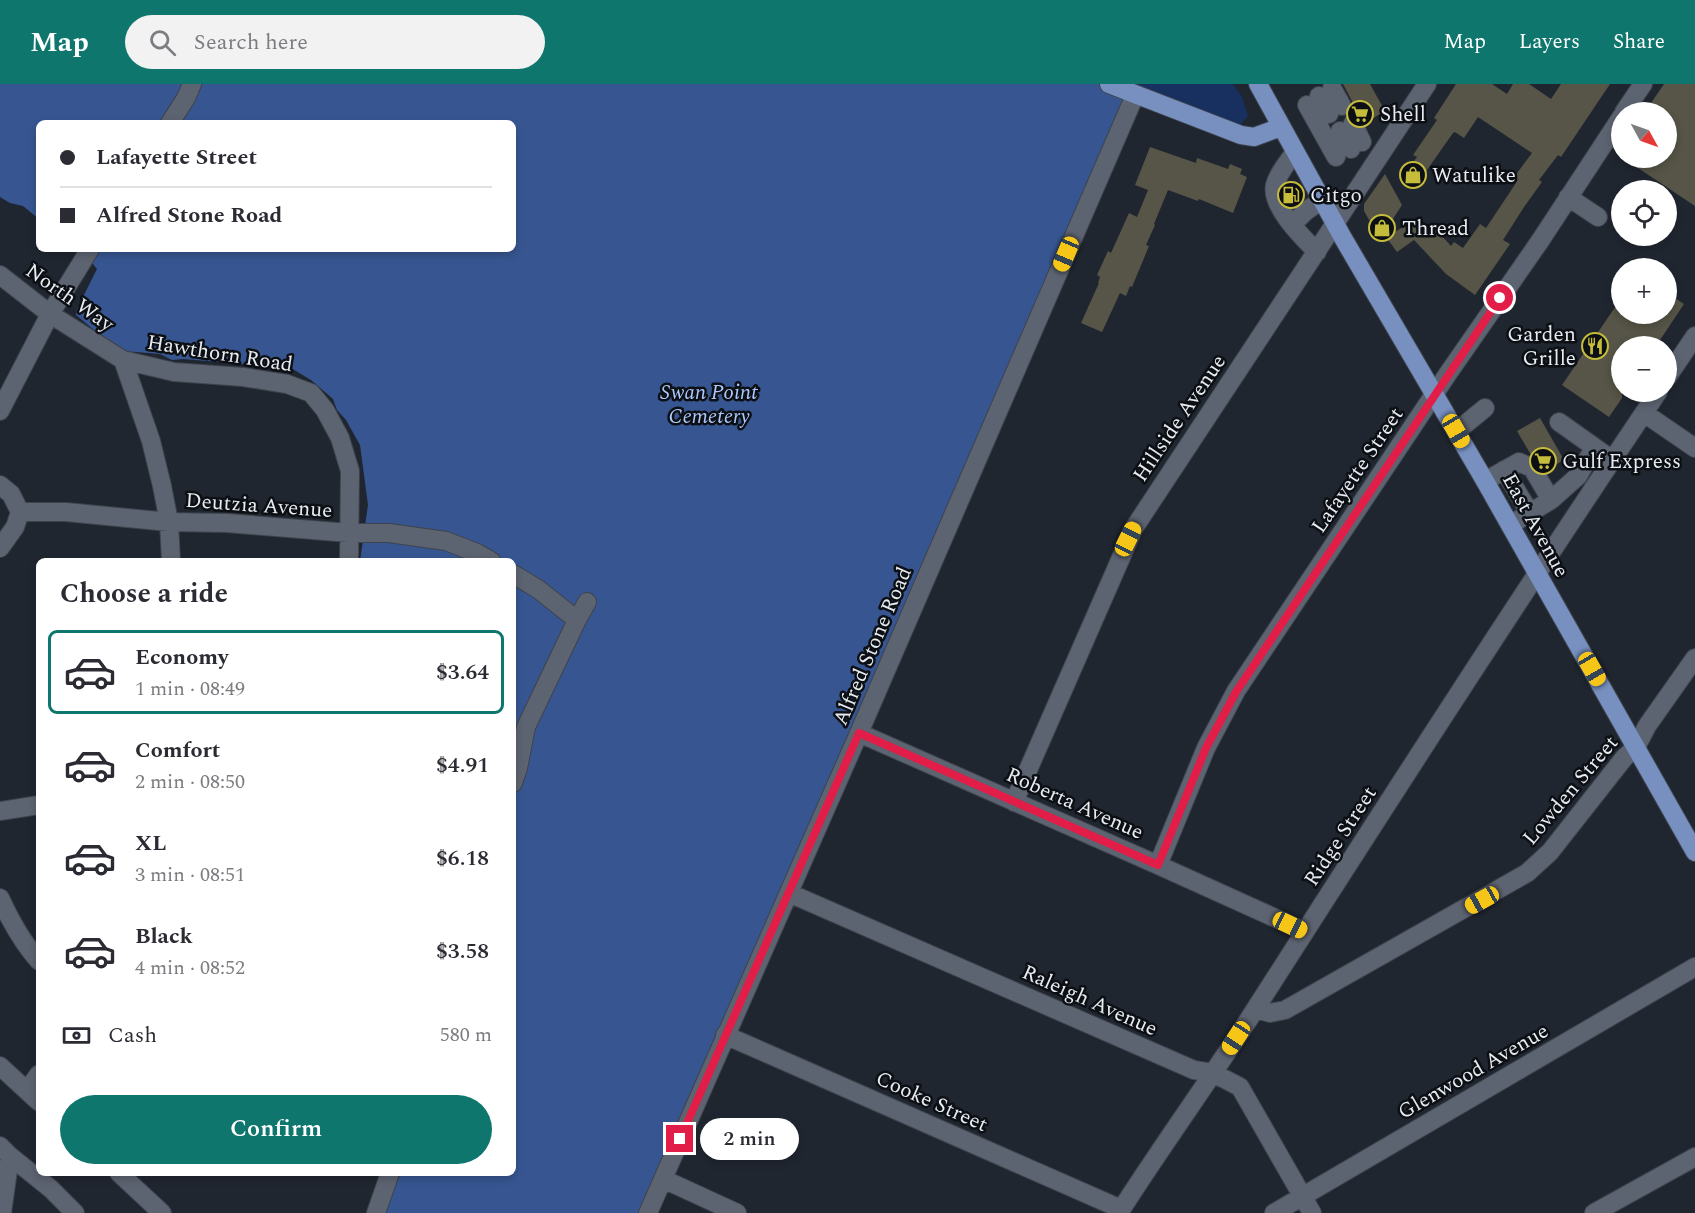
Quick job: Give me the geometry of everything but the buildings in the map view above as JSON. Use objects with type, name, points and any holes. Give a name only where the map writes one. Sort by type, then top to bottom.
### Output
[{"type":"main road","points":[[1109,84],[1241,135],[1254,137],[1281,128]]},
{"type":"main road","name":"East Avenue","points":[[1258,84],[1335,223],[1485,480],[1694,847]]},
{"type":"street","points":[[172,120],[192,84]]},
{"type":"street","name":"Hillside Avenue","points":[[1014,802],[1134,528],[1144,510],[1427,84]]},
{"type":"street","name":"Lafayette Street","points":[[1631,102],[1643,84]]},
{"type":"street","name":"Alfred Stone Road","points":[[648,1213],[1135,95]]},
{"type":"street","points":[[1336,110],[1319,96],[1350,149],[1346,127]]},
{"type":"street","name":"Lafayette Street","points":[[1158,865],[1206,748],[1236,692],[1611,132]]},
{"type":"street","points":[[1295,152],[1284,178],[1275,185],[1278,206],[1299,215],[1317,252]]},
{"type":"street","points":[[1568,197],[1598,217]]},
{"type":"street","points":[[1299,215],[1322,200]]},
{"type":"street","points":[[0,411],[50,314],[88,252]]},
{"type":"street","name":"North Way","points":[[0,275],[50,314],[123,360],[151,441],[169,522],[171,558]]},
{"type":"street","points":[[1677,362],[1695,336]]},
{"type":"street","name":"Hawthorn Road","points":[[123,360],[174,372],[243,376],[287,384],[311,393],[325,410],[340,438],[350,471],[349,558]]},
{"type":"street","name":"Ridge Street","points":[[1120,1211],[1256,1009],[1304,931],[1386,809],[1537,573],[1651,402]]},
{"type":"street","points":[[1456,431],[1485,408]]},
{"type":"street","points":[[1644,413],[1695,448]]},
{"type":"street","points":[[1559,422],[1613,459]]},
{"type":"street","points":[[1510,525],[1542,506],[1578,476],[1594,448]]},
{"type":"street","points":[[1485,480],[1519,462],[1532,468],[1528,487],[1542,506],[1569,526]]},
{"type":"street","points":[[0,485],[11,494],[20,512],[15,527],[0,548]]},
{"type":"street","points":[[1528,487],[1542,506]]},
{"type":"street","name":"Deutzia Avenue","points":[[20,512],[66,512],[169,522],[227,523],[389,534],[446,541],[486,558]]},
{"type":"street","points":[[516,576],[538,589],[577,620]]},
{"type":"street","points":[[516,774],[520,725],[587,602]]},
{"type":"street","name":"Lowden Street","points":[[1256,1009],[1270,1013],[1286,1010],[1527,873],[1550,852],[1624,758],[1636,747],[1647,726],[1695,658]]},
{"type":"street","name":"Roberta Avenue","points":[[859,733],[1304,931]]},
{"type":"street","points":[[0,811],[36,805]]},
{"type":"street","name":"Raleigh Avenue","points":[[789,893],[1194,1070],[1213,1073],[1239,1087],[1312,1213]]},
{"type":"street","points":[[0,898],[10,919],[36,957]]},
{"type":"street","name":"Glenwood Avenue","points":[[1274,1213],[1695,967]]},
{"type":"street","name":"Cooke Street","points":[[725,1035],[1120,1211]]},
{"type":"street","points":[[0,1066],[33,1096]]},
{"type":"street","points":[[1,1206],[5,1151]]},
{"type":"street","points":[[5,1151],[51,1189],[75,1213]]},
{"type":"street","points":[[1594,1213],[1695,1157]]},
{"type":"street","points":[[122,1176],[162,1213]]},
{"type":"street","points":[[376,1213],[389,1176]]},
{"type":"street","points":[[663,1179],[737,1213]]},
{"type":"shaded area","points":[[1136,84],[1233,84],[1242,97],[1248,116],[1238,127]]},
{"type":"green space","name":"Swan Point Cemetery","points":[[0,84],[1114,84],[1130,93],[646,1213],[383,1213],[400,1176],[516,1176],[516,558],[360,558],[368,505],[360,445],[346,420],[337,410],[333,399],[311,380],[291,368],[172,360],[160,354],[124,351],[111,344],[76,315],[97,269],[83,252],[516,252],[516,120],[36,120],[36,217],[23,206],[10,203],[0,197]]},
{"type":"tunnel","points":[[1288,185],[1300,206]]},
{"type":"place","name":"Shell","points":[[1360,114]]},
{"type":"place","name":"Watulike","points":[[1413,175]]},
{"type":"place","name":"Citgo","points":[[1291,195]]},
{"type":"place","name":"Thread","points":[[1382,228]]},
{"type":"place","name":"Garden Grille","points":[[1595,346]]},
{"type":"place","name":"Gulf Express","points":[[1543,461]]},
{"type":"route","points":[[680,1139],[859,733],[1158,865],[1206,748],[1236,692],[1500,298]]}]
